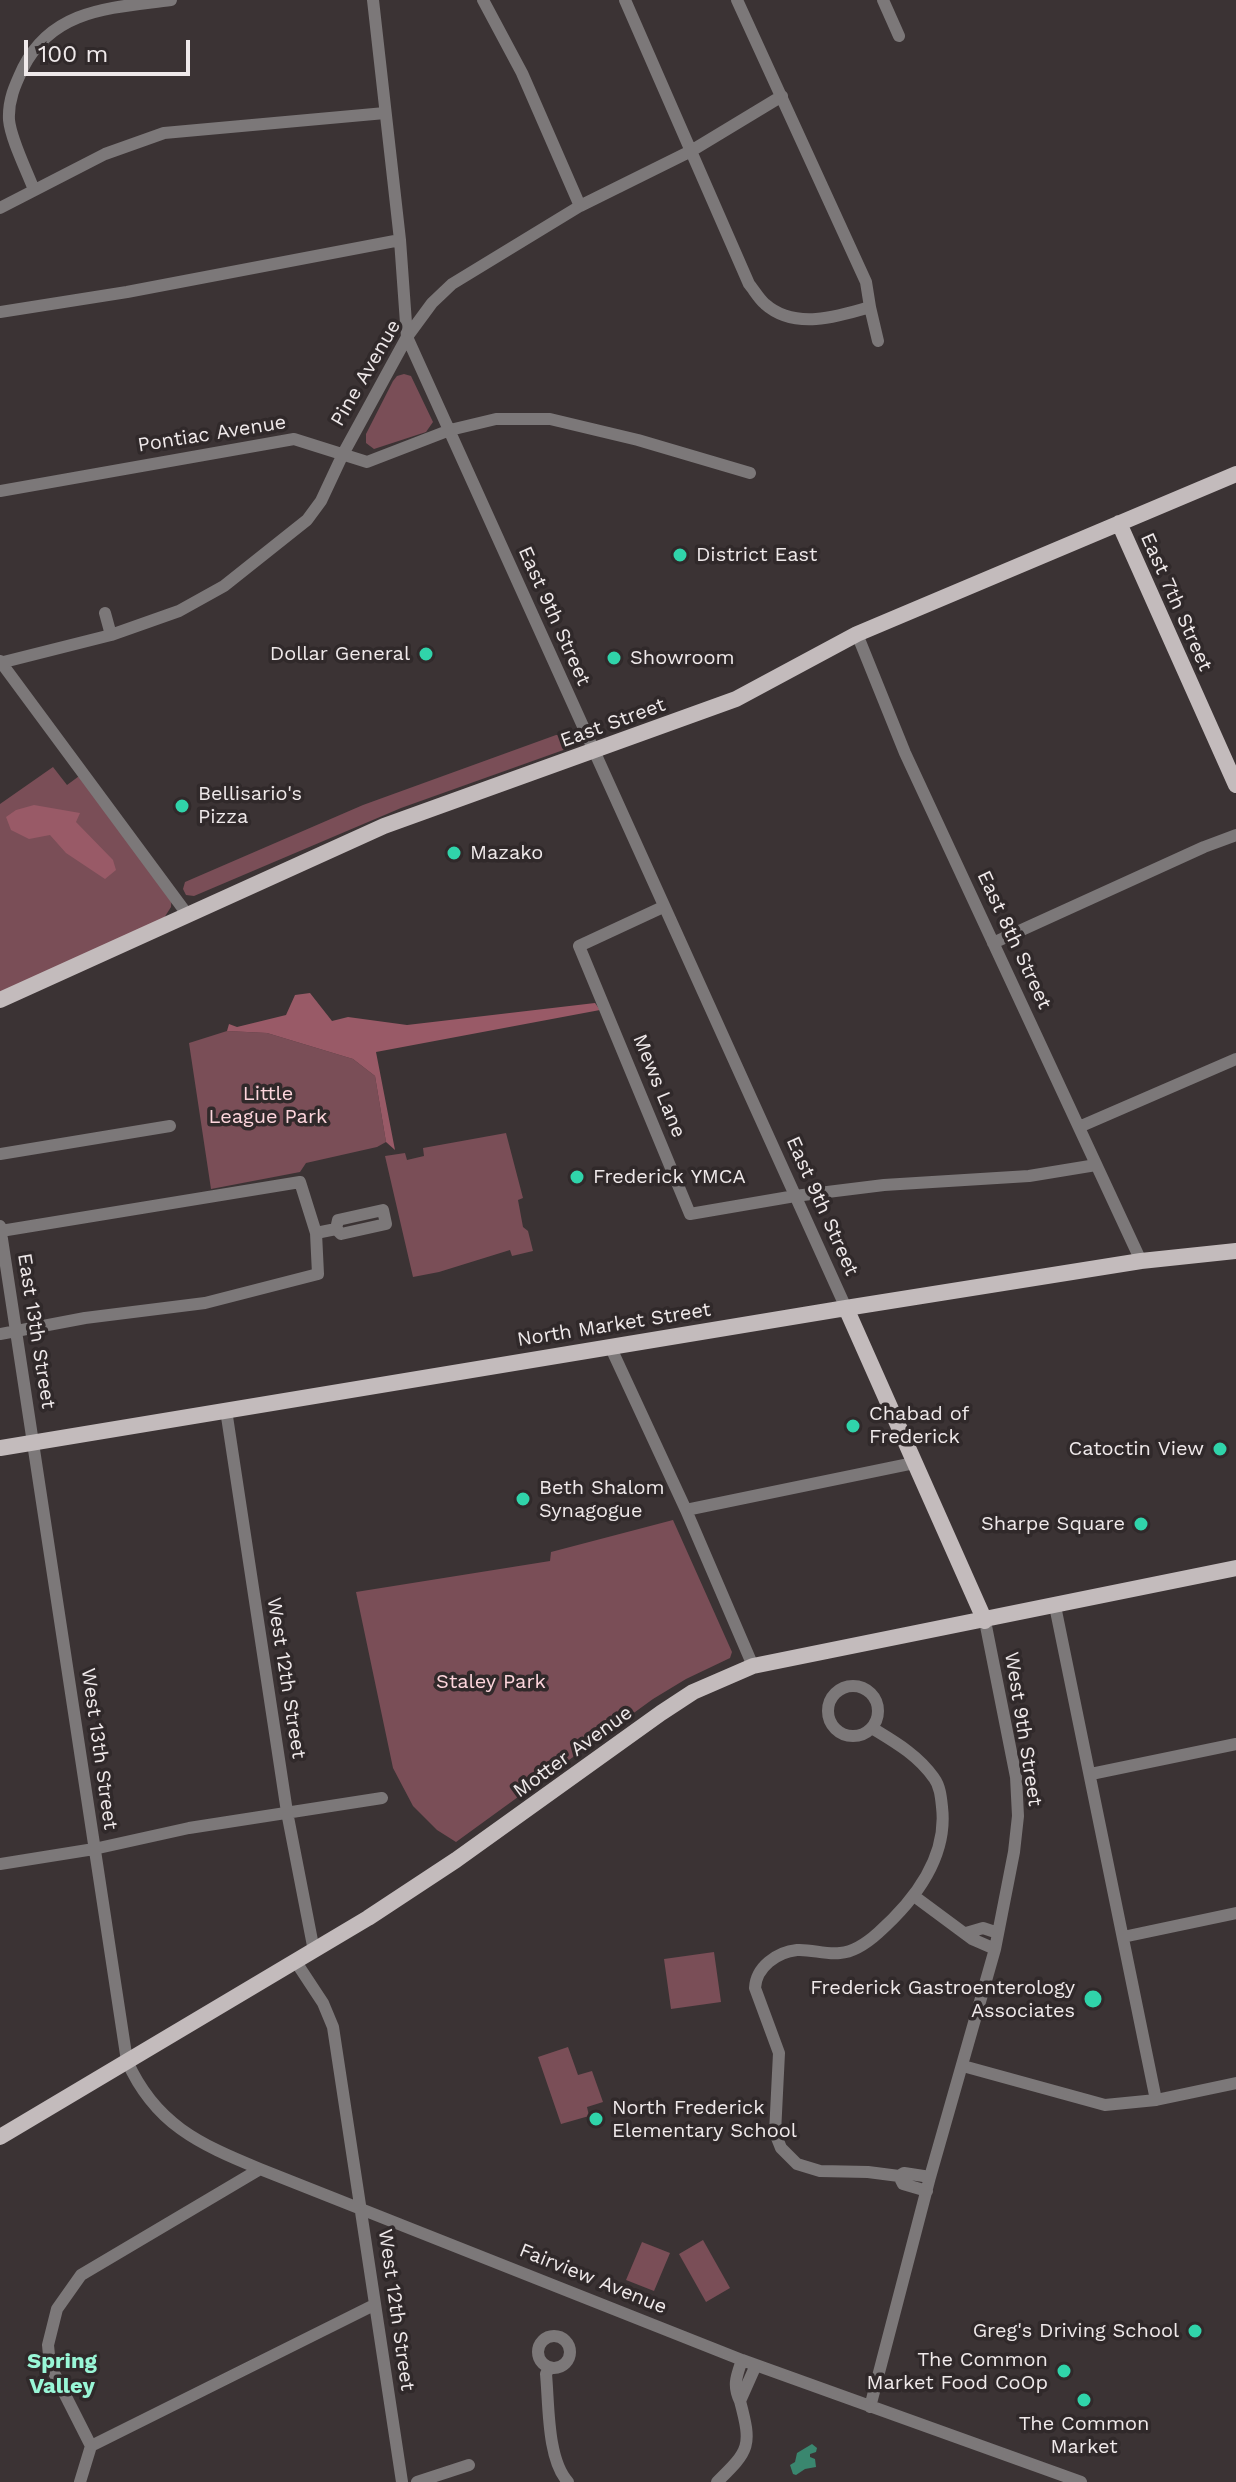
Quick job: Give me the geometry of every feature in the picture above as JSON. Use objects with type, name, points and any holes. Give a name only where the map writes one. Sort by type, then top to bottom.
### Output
[{"type":"main road","name":"East Street","points":[[0,1000],[384,826],[736,699],[857,634],[1236,474]]},
{"type":"main road","name":"East 7th Street","points":[[1119,523],[1236,785]]},
{"type":"main road","name":"North Market Street","points":[[0,1448],[846,1308],[1141,1261],[1236,1251]]},
{"type":"main road","name":"West 9th Street","points":[[846,1308],[985,1621]]},
{"type":"main road","name":"Motter Avenue","points":[[0,2137],[296,1962],[456,1860],[682,1699],[753,1666],[1236,1568]]},
{"type":"street","points":[[34,190],[9,123],[11,92],[29,56],[46,35],[62,24],[96,10],[171,0]]},
{"type":"street","name":"East 9th Street","points":[[373,0],[400,240],[407,337],[846,1308]]},
{"type":"street","points":[[483,0],[522,73],[580,206]]},
{"type":"street","points":[[625,0],[749,284],[765,305],[791,318],[812,320],[870,307]]},
{"type":"street","points":[[737,0],[866,282],[878,341]]},
{"type":"street","points":[[883,0],[899,36]]},
{"type":"street","name":"Pine Avenue","points":[[1,662],[111,635],[179,611],[224,586],[307,520],[321,501],[407,337],[432,303],[452,284],[580,206],[691,151],[782,96]]},
{"type":"street","points":[[0,208],[105,154],[164,133],[385,113]]},
{"type":"street","points":[[0,312],[127,292],[400,240]]},
{"type":"street","name":"Pontiac Avenue","points":[[0,491],[294,439],[367,462],[450,430],[496,419],[550,419],[638,440],[750,473]]},
{"type":"street","points":[[105,613],[111,635]]},
{"type":"street","name":"East 8th Street","points":[[857,634],[905,753],[1141,1261]]},
{"type":"street","points":[[1,662],[187,914]]},
{"type":"street","points":[[993,943],[1236,835]]},
{"type":"street","name":"Mews Lane","points":[[663,907],[579,946],[690,1214],[884,1185],[1029,1176],[1096,1165]]},
{"type":"street","points":[[1079,1127],[1236,1059]]},
{"type":"street","points":[[0,1154],[170,1126]]},
{"type":"street","points":[[0,1228],[300,1182],[316,1233],[318,1274],[205,1303],[85,1318],[0,1334]]},
{"type":"street","name":"East 13th Street","points":[[0,1228],[33,1442]]},
{"type":"street","points":[[316,1233],[336,1229]]},
{"type":"street","points":[[610,1346],[686,1510],[753,1666]]},
{"type":"street","name":"West 12th Street","points":[[226,1410],[287,1812],[314,1951]]},
{"type":"street","name":"West 13th Street","points":[[33,1442],[127,2061]]},
{"type":"street","points":[[686,1510],[914,1463]]},
{"type":"street","points":[[1055,1606],[1156,2100]]},
{"type":"street","name":"West 9th Street","points":[[870,2407],[928,2184],[995,1949],[1014,1852],[1018,1816],[1016,1777],[985,1621]]},
{"type":"street","points":[[851,1686],[867,1690],[873,1696],[878,1713],[872,1728],[858,1736],[835,1729],[828,1715],[828,1707],[835,1693],[851,1686]]},
{"type":"street","points":[[872,1728],[912,1754],[936,1780],[944,1826],[940,1849],[914,1896],[875,1936],[857,1948],[838,1954],[797,1950],[773,1958],[759,1974],[755,1988],[779,2053],[775,2133],[781,2148],[797,2164],[820,2171],[899,2176],[904,2173],[928,2184]]},
{"type":"street","points":[[1091,1774],[1236,1744]]},
{"type":"street","points":[[0,1864],[94,1849],[189,1828],[382,1798]]},
{"type":"street","points":[[914,1896],[980,1943],[995,1949]]},
{"type":"street","points":[[1123,1937],[1236,1913]]},
{"type":"street","points":[[966,1933],[983,1928],[998,1933]]},
{"type":"street","name":"West 12th Street","points":[[296,1962],[323,2003],[333,2027],[402,2482]]},
{"type":"street","name":"Fairview Avenue","points":[[127,2061],[149,2100],[173,2126],[210,2148],[742,2360],[1080,2482]]},
{"type":"street","points":[[963,2066],[1105,2105],[1156,2100],[1236,2083]]},
{"type":"street","points":[[80,2482],[91,2446],[50,2365],[48,2345],[57,2309],[81,2275],[260,2169]]},
{"type":"street","points":[[91,2446],[374,2305]]},
{"type":"street","points":[[717,2482],[741,2458],[746,2447],[747,2433],[735,2391],[742,2360]]},
{"type":"street","points":[[740,2401],[756,2365]]},
{"type":"street","points":[[549,2368],[546,2374],[555,2458],[568,2482]]},
{"type":"street","points":[[417,2482],[469,2465]]},
{"type":"green space","points":[[404,374],[411,376],[433,422],[426,432],[374,449],[366,443],[366,434],[393,381]]},
{"type":"green space","points":[[556,735],[567,735],[569,748],[401,808],[194,896],[186,895],[183,889],[185,882],[363,805]]},
{"type":"green space","points":[[53,767],[67,785],[86,771],[172,891],[171,907],[164,918],[0,998],[0,804]]},
{"type":"green space","name":"Little League Park","points":[[227,1031],[267,1033],[353,1059],[375,1076],[386,1142],[377,1147],[306,1163],[300,1172],[211,1189],[189,1043]]},
{"type":"green space","points":[[506,1133],[523,1198],[518,1200],[523,1227],[528,1231],[533,1251],[512,1256],[510,1250],[413,1277],[385,1156],[405,1153],[407,1160],[424,1156],[423,1148]]},
{"type":"green space","name":"Staley Park","points":[[673,1520],[732,1652],[730,1658],[653,1699],[456,1842],[437,1830],[413,1806],[393,1768],[356,1592],[550,1561],[551,1552]]},
{"type":"green space","points":[[714,1952],[721,2002],[671,2009],[664,1959]]},
{"type":"green space","points":[[568,2047],[578,2075],[592,2071],[603,2102],[587,2107],[589,2116],[561,2124],[538,2057]]},
{"type":"green space","points":[[703,2240],[730,2288],[706,2302],[679,2254]]},
{"type":"green space","points":[[642,2242],[670,2253],[654,2291],[626,2280]]},
{"type":"shaded area","points":[[34,805],[80,813],[76,822],[113,860],[116,870],[105,879],[66,853],[50,835],[29,839],[11,830],[6,817],[16,810]]},
{"type":"shaded area","points":[[310,993],[332,1021],[348,1017],[407,1025],[595,1003],[600,1010],[376,1052],[395,1150],[386,1142],[375,1076],[353,1059],[267,1033],[227,1031],[229,1024],[237,1027],[286,1015],[295,995]]},
{"type":"shaded area","points":[[812,2444],[817,2448],[810,2454],[815,2459],[816,2467],[793,2474],[790,2465],[795,2462],[797,2453]]},
{"type":"place","name":"District East","points":[[680,555]]},
{"type":"place","name":"Dollar General","points":[[426,654]]},
{"type":"place","name":"Showroom","points":[[614,658]]},
{"type":"place","name":"Bellisario's Pizza","points":[[182,806]]},
{"type":"place","name":"Mazako","points":[[454,853]]},
{"type":"place","name":"Frederick YMCA","points":[[577,1177]]},
{"type":"place","name":"Chabad of Frederick","points":[[853,1426]]},
{"type":"place","name":"Catoctin View","points":[[1220,1449]]},
{"type":"place","name":"Beth Shalom Synagogue","points":[[523,1499]]},
{"type":"place","name":"Sharpe Square","points":[[1141,1524]]},
{"type":"place","name":"Frederick Gastroenterology Associates","points":[[1093,1999]]},
{"type":"place","name":"North Frederick Elementary School","points":[[596,2119]]},
{"type":"place","name":"Greg's Driving School","points":[[1195,2331]]},
{"type":"place","name":"The Common Market Food CoOp","points":[[1064,2371]]},
{"type":"place","name":"The Common Market","points":[[1084,2400]]},
{"type":"district","name":"Spring Valley","points":[[62,2374]]}]
